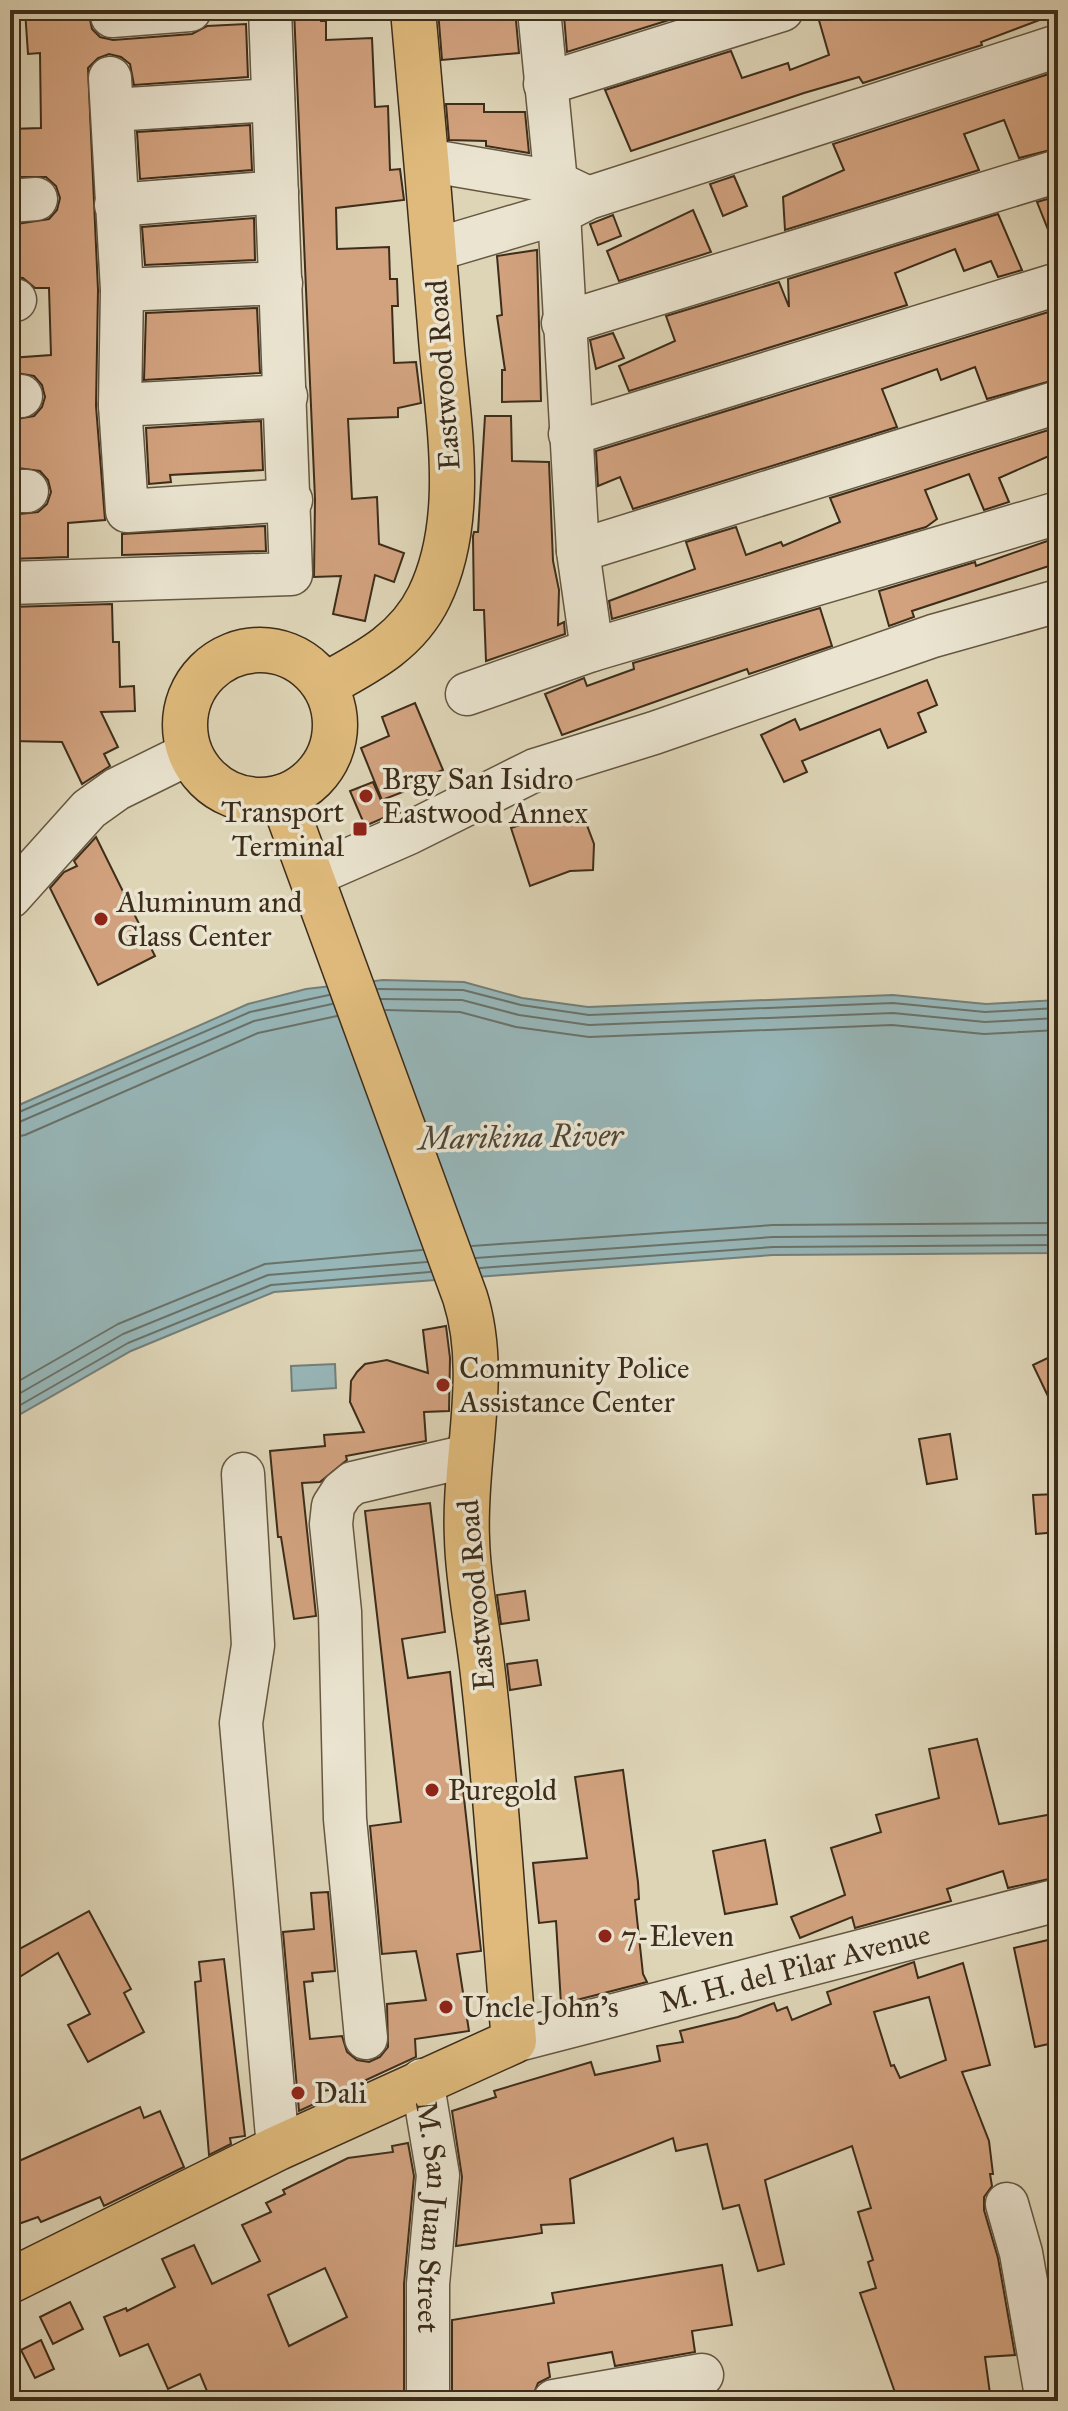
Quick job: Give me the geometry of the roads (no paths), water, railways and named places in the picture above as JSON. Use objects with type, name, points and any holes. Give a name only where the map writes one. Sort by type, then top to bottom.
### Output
[{"type":"main road","name":"Eastwood Road","points":[[325,685],[392,646],[411,626],[442,566],[451,506],[434,250],[413,10]]},
{"type":"main road","points":[[249,651],[287,655],[304,664],[325,685],[335,715],[335,736],[329,756],[317,774],[302,788],[282,797],[245,799],[211,783],[190,753],[185,715],[191,696],[207,673],[231,656],[249,651]]},
{"type":"main road","name":"Eastwood Road","points":[[282,797],[465,1297],[477,1356],[468,1456],[467,1542],[482,1665],[514,2041]]},
{"type":"main road","name":"M. H. del Pilar Avenue","points":[[10,2281],[278,2148],[422,2080],[514,2041]]},
{"type":"street","points":[[112,10],[112,16],[190,10]]},
{"type":"street","points":[[10,583],[291,574],[291,500],[270,10]]},
{"type":"street","points":[[539,10],[545,84],[567,198],[563,323],[578,551],[592,650]]},
{"type":"street","points":[[545,84],[782,10]]},
{"type":"street","points":[[434,250],[567,198],[1058,46]]},
{"type":"street","points":[[273,100],[111,94],[122,290],[120,405],[127,511],[291,500]]},
{"type":"street","points":[[426,160],[567,198]]},
{"type":"street","points":[[563,323],[1058,171]]},
{"type":"street","points":[[116,205],[277,192]]},
{"type":"street","points":[[122,290],[281,283]]},
{"type":"street","points":[[570,434],[1058,284]]},
{"type":"street","points":[[120,405],[286,396]]},
{"type":"street","points":[[578,551],[1058,402]]},
{"type":"street","points":[[467,694],[592,650],[1058,513]]},
{"type":"street","points":[[311,876],[409,833],[535,770],[654,733],[933,636],[1058,601]]},
{"type":"street","points":[[10,897],[89,809],[117,789],[190,753]]},
{"type":"street","points":[[366,2038],[345,1819],[340,1612],[331,1524],[333,1506],[353,1483],[468,1456]]},
{"type":"street","points":[[243,1474],[253,1645],[241,1723],[278,2148]]},
{"type":"street","name":"M. H. del Pilar Avenue","points":[[514,2041],[1058,1900]]},
{"type":"street","name":"M. San Juan Street","points":[[422,2080],[438,2175],[428,2284],[428,2401]]},
{"type":"street","points":[[1007,2204],[1021,2253],[1047,2401]]},
{"type":"street","points":[[554,2401],[702,2375]]},
{"type":"water","name":"Marikina River","points":[[383,980],[464,982],[522,998],[588,1007],[893,995],[986,1004],[1058,1000],[1058,1253],[773,1255],[274,1292],[131,1351],[10,1420],[10,1109],[248,1004],[306,989]]},
{"type":"water","points":[[335,1364],[336,1388],[292,1391],[291,1366]]},
{"type":"place","name":"Brgy San Isidro Eastwood Annex","points":[[366,796]]},
{"type":"place","name":"Transport Terminal","points":[[360,829]]},
{"type":"place","name":"Aluminum and Glass Center","points":[[101,919]]},
{"type":"place","name":"Community Police Assistance Center","points":[[443,1385]]},
{"type":"place","name":"Puregold","points":[[432,1790]]},
{"type":"place","name":"7-Eleven","points":[[605,1936]]},
{"type":"place","name":"Uncle John's","points":[[446,2007]]},
{"type":"place","name":"Dali","points":[[298,2093]]}]
